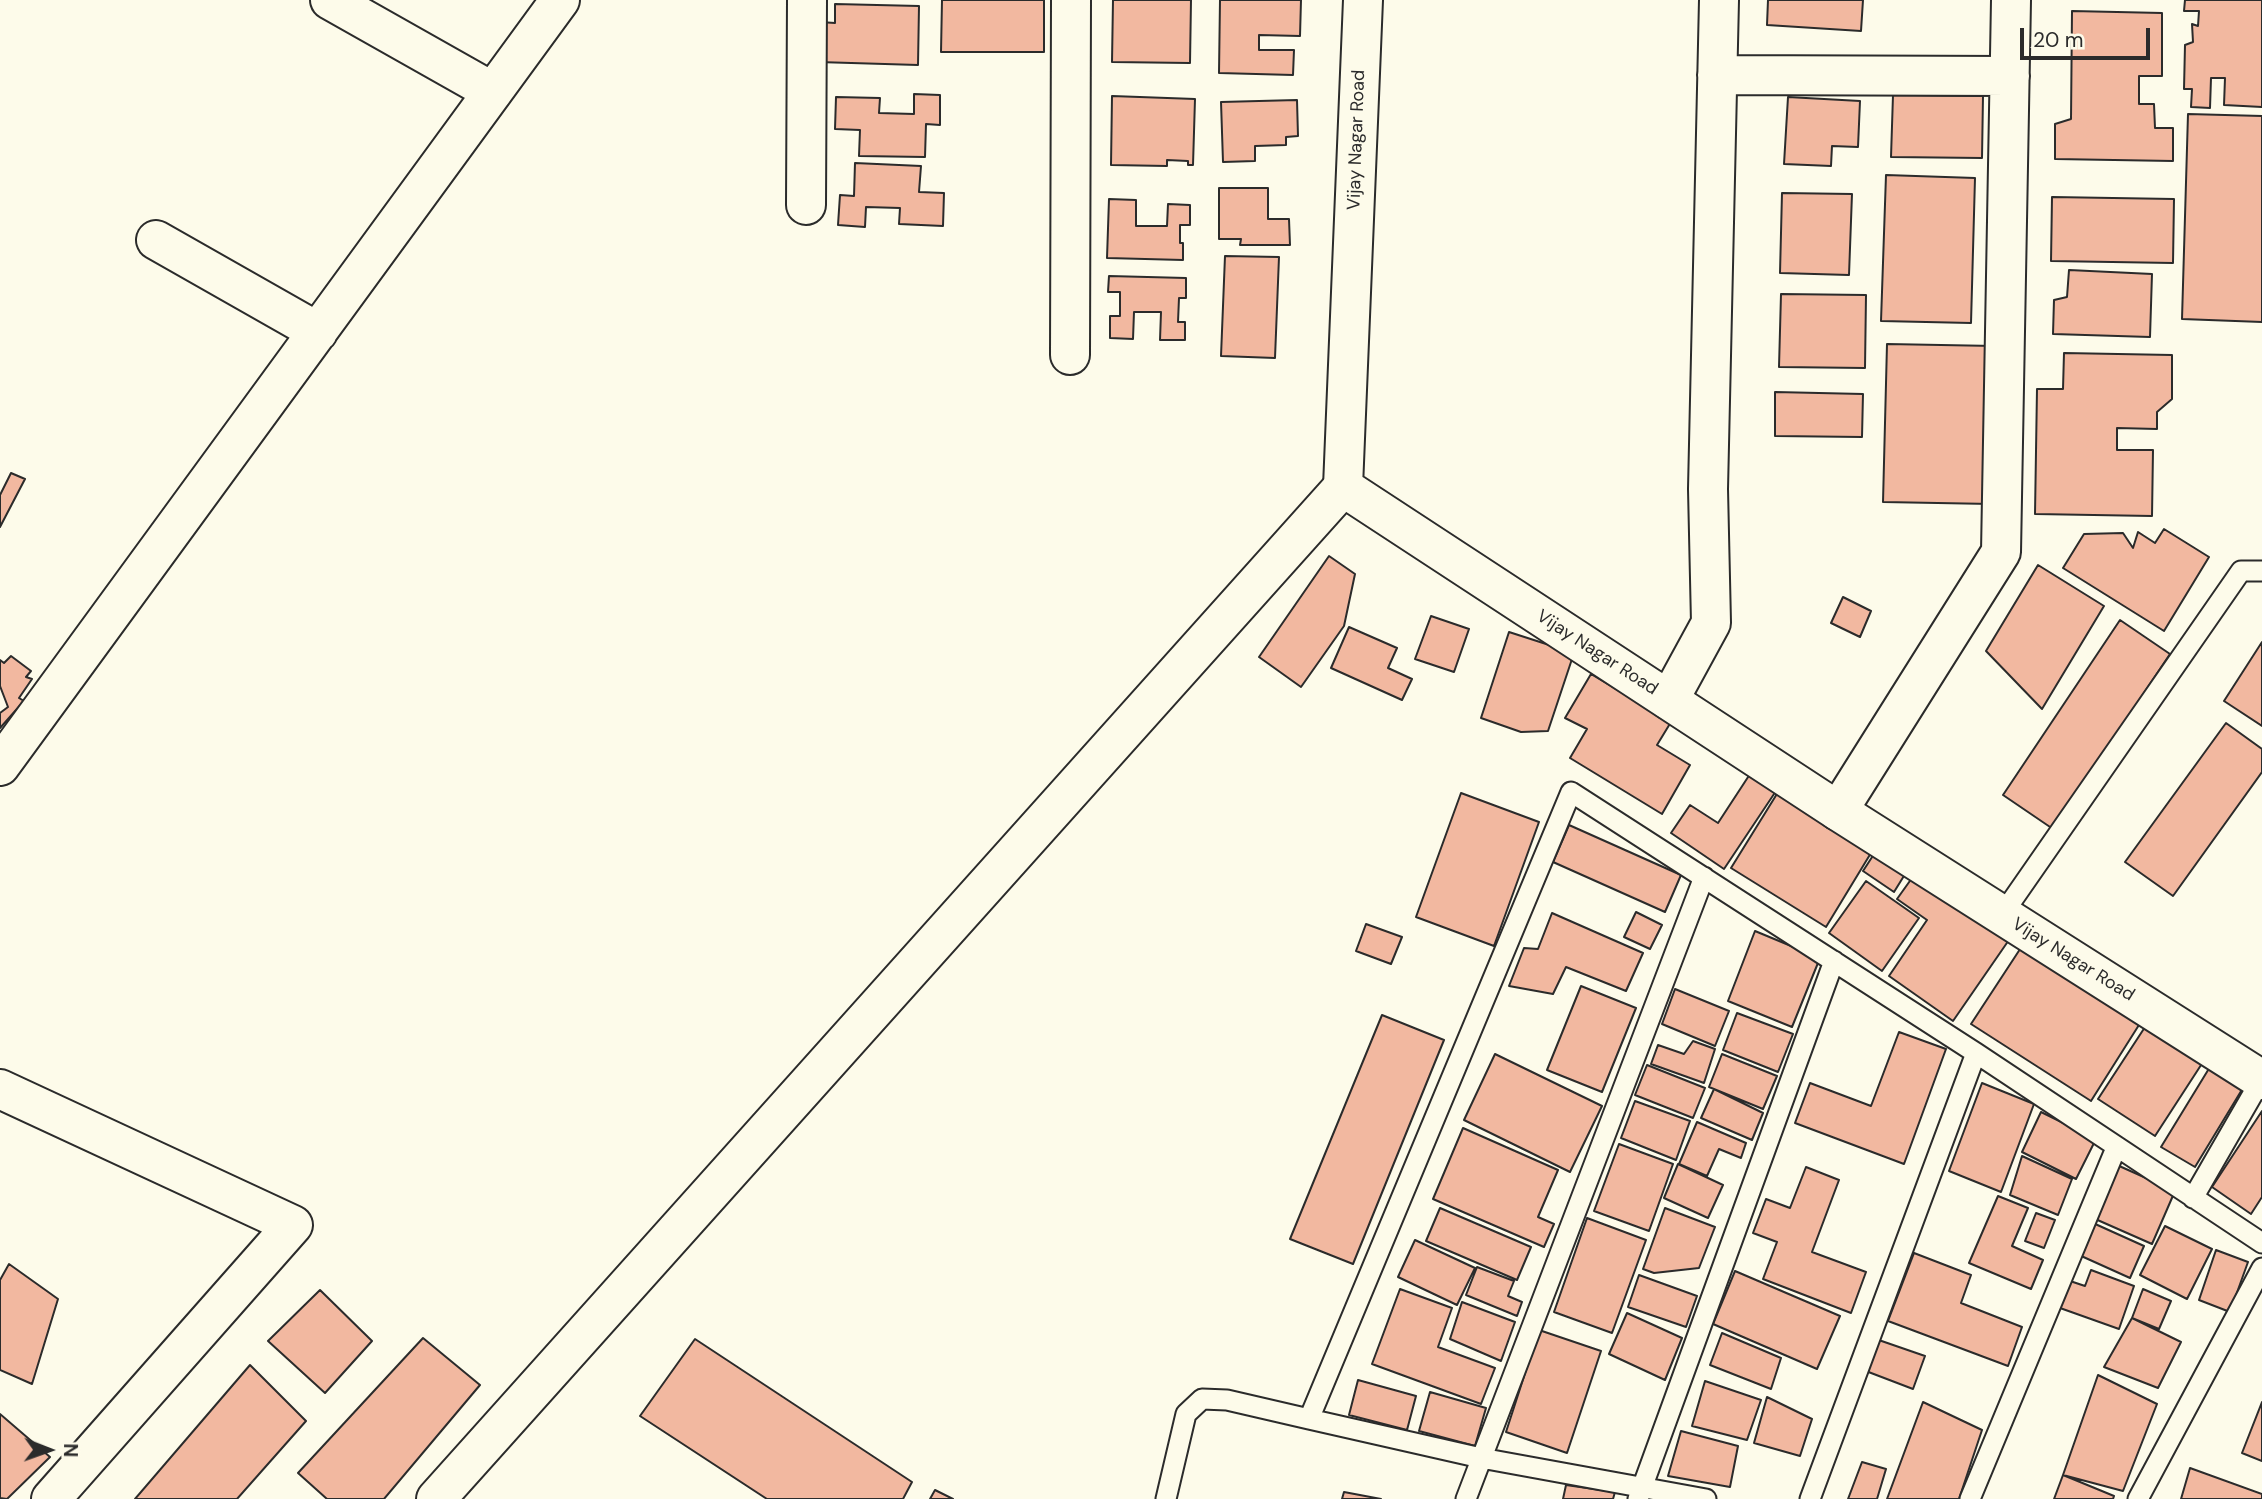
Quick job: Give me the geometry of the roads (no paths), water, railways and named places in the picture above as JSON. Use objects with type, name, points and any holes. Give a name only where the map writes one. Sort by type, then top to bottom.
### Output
[{"type":"street","points":[[330,0],[493,92]]},
{"type":"street","points":[[0,765],[560,0]]},
{"type":"street","points":[[806,205],[807,0]]},
{"type":"street","points":[[1070,355],[1071,0]]},
{"type":"street","name":"Vijay Nagar Road","points":[[1363,0],[1343,487],[1838,811],[2262,1080]]},
{"type":"street","points":[[1669,700],[1711,624],[1708,489],[1719,0]]},
{"type":"street","points":[[1838,811],[2001,552],[2011,0]]},
{"type":"street","points":[[1717,75],[2010,76]]},
{"type":"street","points":[[156,240],[318,332]]},
{"type":"street","points":[[436,1499],[1343,487]]},
{"type":"street","points":[[0,1089],[293,1225],[51,1499]]},
{"type":"lane","points":[[2002,915],[2241,571],[2262,571]]},
{"type":"lane","points":[[1309,1419],[1571,792],[1976,1053],[2262,1243]]},
{"type":"lane","points":[[1466,1499],[1704,877]]},
{"type":"lane","points":[[1639,1493],[1834,961]]},
{"type":"lane","points":[[1810,1499],[1976,1053]]},
{"type":"lane","points":[[2193,1198],[2262,1080]]},
{"type":"lane","points":[[1970,1499],[2116,1148]]},
{"type":"lane","points":[[2138,1499],[2262,1268]]},
{"type":"lane","points":[[1166,1499],[1186,1415],[1202,1399],[1227,1400],[1639,1493],[1706,1499]]}]
